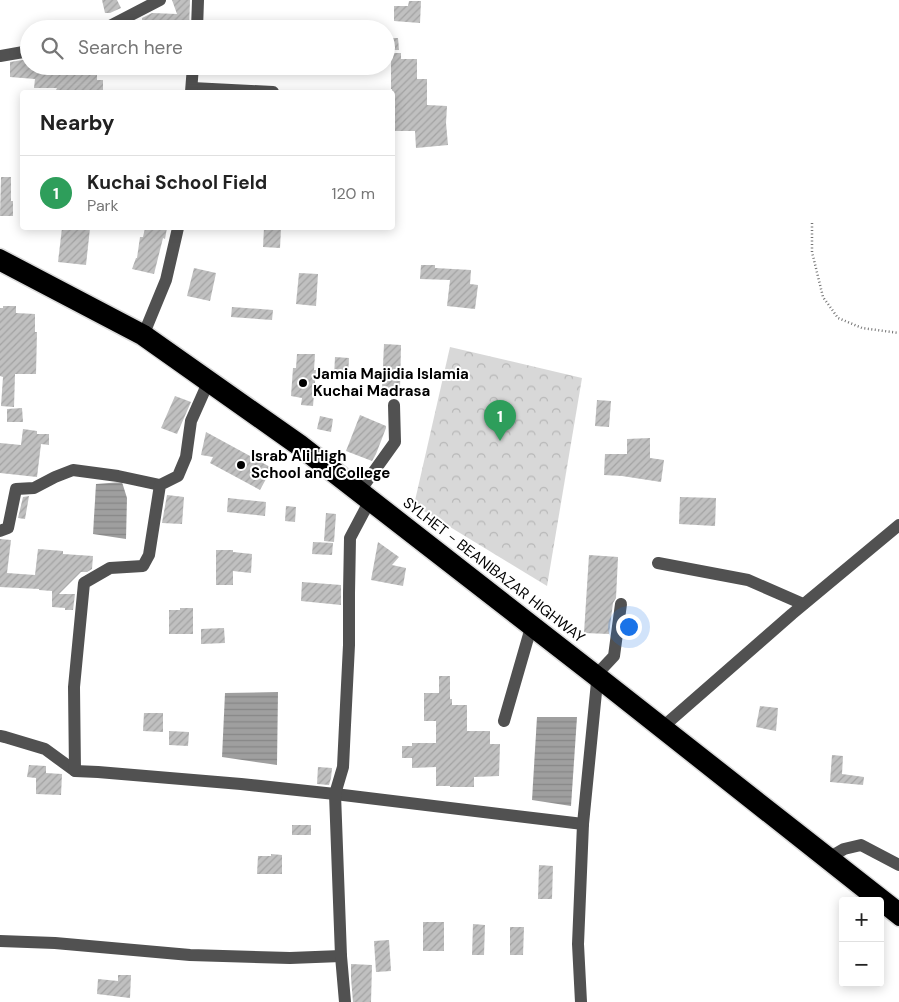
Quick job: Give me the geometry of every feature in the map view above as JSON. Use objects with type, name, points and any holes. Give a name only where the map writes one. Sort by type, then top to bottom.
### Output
[{"type":"main road","name":"SYLHET - BEANIBAZAR HIGHWAY","points":[[0,254],[145,331],[303,442],[598,677],[869,897]]},
{"type":"main road","name":"SYLHET - BEANIBAZAR HIGHWAY","points":[[0,265],[141,339],[298,450],[530,631],[665,725],[899,908]]},
{"type":"main road","points":[[884,908],[899,920]]},
{"type":"street","points":[[121,20],[160,0]]},
{"type":"street","points":[[197,20],[198,0]]},
{"type":"street","points":[[0,56],[20,53]]},
{"type":"street","points":[[191,90],[192,75]]},
{"type":"street","points":[[145,331],[166,280],[178,230]]},
{"type":"street","points":[[0,531],[8,528],[16,489],[34,488],[73,470],[118,476],[160,485],[178,476],[186,457],[191,421],[207,386]]},
{"type":"street","points":[[362,488],[394,442],[394,405]]},
{"type":"street","points":[[75,771],[74,687],[84,583],[110,568],[143,566],[149,556],[160,485]]},
{"type":"street","points":[[346,1002],[341,956],[335,794],[342,767],[350,645],[350,538],[368,504]]},
{"type":"street","points":[[665,725],[803,604],[899,525]]},
{"type":"street","points":[[658,563],[748,580],[803,604]]},
{"type":"street","points":[[581,1002],[578,944],[583,824],[598,677],[614,656],[621,604]]},
{"type":"street","points":[[504,720],[530,631]]},
{"type":"street","points":[[0,736],[45,749],[75,771],[335,794],[583,824]]},
{"type":"street","points":[[832,856],[844,849],[861,845],[899,865]]},
{"type":"street","points":[[0,941],[55,942],[190,955],[290,958],[341,956]]},
{"type":"path","points":[[812,223],[812,252],[823,297],[838,318],[862,328],[899,333]]},
{"type":"green space","points":[[450,347],[582,378],[547,586],[414,505]]},
{"type":"shaded area","points":[[122,482],[127,498],[126,539],[93,534],[96,484]]},
{"type":"shaded area","points":[[278,692],[277,765],[222,757],[225,693]]},
{"type":"shaded area","points":[[537,717],[577,717],[571,806],[532,800]]},
{"type":"building","points":[[102,0],[117,0],[121,8],[105,13]]},
{"type":"building","points":[[172,0],[190,0],[189,20],[142,20],[142,18],[152,13],[177,14]]},
{"type":"building","points":[[409,1],[421,1],[420,23],[394,20],[394,6],[408,6]]},
{"type":"building","points":[[395,38],[398,38],[399,50],[395,50]]},
{"type":"building","points":[[395,53],[401,53],[401,59],[417,59],[417,79],[427,79],[427,105],[447,106],[448,145],[416,148],[415,131],[395,131],[395,90],[391,89],[391,75],[395,75]]},
{"type":"building","points":[[20,60],[20,75],[97,75],[97,80],[103,80],[103,90],[34,88],[35,79],[10,77],[10,62]]},
{"type":"building","points":[[1,177],[11,177],[13,216],[0,216]]},
{"type":"building","points":[[62,230],[90,230],[86,265],[58,262]]},
{"type":"building","points":[[145,230],[167,230],[154,274],[132,269],[137,258],[140,237],[143,237]]},
{"type":"building","points":[[264,230],[281,230],[280,248],[263,247]]},
{"type":"building","points":[[421,265],[435,265],[435,268],[471,270],[470,284],[478,285],[475,309],[447,306],[450,280],[420,279]]},
{"type":"building","points":[[194,268],[216,273],[210,301],[187,296]]},
{"type":"building","points":[[299,273],[318,274],[316,306],[296,304]]},
{"type":"building","points":[[3,306],[16,306],[16,313],[35,314],[35,332],[37,332],[36,374],[15,374],[14,407],[1,406],[3,377],[0,376],[0,308],[3,308]]},
{"type":"building","points":[[232,307],[273,310],[272,320],[231,317]]},
{"type":"building","points":[[384,344],[401,345],[400,389],[382,388]]},
{"type":"building","name":"Jamia Majidia Islamia Kuchai Madrasa","points":[[297,354],[315,354],[314,370],[316,370],[313,406],[301,405],[302,398],[291,396],[293,368],[296,368]]},
{"type":"building","points":[[335,357],[349,358],[348,378],[334,377]]},
{"type":"building","points":[[175,396],[191,402],[177,434],[161,428]]},
{"type":"building","points":[[597,400],[611,401],[609,427],[595,426]]},
{"type":"building","points":[[22,408],[23,422],[7,422],[7,409]]},
{"type":"building","points":[[360,415],[386,426],[372,461],[346,451]]},
{"type":"building","points":[[320,416],[333,419],[331,432],[317,429]]},
{"type":"building","points":[[23,429],[37,431],[37,434],[49,434],[49,445],[41,444],[37,477],[0,473],[0,443],[21,445]]},
{"type":"building","name":"Israb Ali High School and College","points":[[206,432],[272,468],[260,490],[210,463],[213,457],[201,455]]},
{"type":"building","points":[[650,438],[650,458],[664,460],[661,482],[604,475],[605,454],[627,454],[627,439]]},
{"type":"building","points":[[167,495],[184,497],[182,524],[162,523]]},
{"type":"building","points":[[29,496],[25,519],[18,518],[23,497]]},
{"type":"building","points":[[680,497],[716,498],[715,526],[679,524]]},
{"type":"building","points":[[228,498],[266,502],[265,516],[227,512]]},
{"type":"building","points":[[286,506],[296,507],[295,522],[285,521]]},
{"type":"building","points":[[326,513],[336,514],[334,542],[324,541]]},
{"type":"building","points":[[0,539],[11,540],[7,573],[35,575],[38,549],[63,551],[63,554],[93,556],[92,569],[87,572],[81,572],[59,594],[75,594],[73,610],[52,607],[52,591],[0,587]]},
{"type":"building","points":[[313,542],[333,543],[332,555],[312,554]]},
{"type":"building","points":[[378,542],[399,557],[392,565],[406,568],[403,586],[371,580]]},
{"type":"building","points":[[216,550],[233,550],[233,552],[252,554],[251,573],[233,571],[233,585],[216,585]]},
{"type":"building","points":[[589,555],[618,557],[616,598],[613,603],[609,634],[584,633]]},
{"type":"building","points":[[302,582],[341,585],[341,605],[301,601]]},
{"type":"building","points":[[180,608],[193,608],[193,634],[169,634],[169,610],[180,610]]},
{"type":"building","points":[[224,628],[225,643],[201,644],[201,629]]},
{"type":"building","points":[[439,676],[450,676],[450,699],[452,699],[452,705],[467,705],[467,731],[490,731],[490,744],[500,744],[499,776],[474,777],[474,787],[436,786],[436,767],[412,768],[412,758],[402,758],[402,746],[412,746],[412,743],[436,743],[436,721],[424,721],[424,693],[439,693]]},
{"type":"building","points":[[760,706],[778,708],[776,731],[756,727]]},
{"type":"building","points":[[144,713],[163,713],[163,732],[143,731]]},
{"type":"building","points":[[169,731],[189,732],[188,746],[169,745]]},
{"type":"building","points":[[832,755],[843,756],[842,774],[864,777],[863,785],[830,782]]},
{"type":"building","points":[[29,765],[46,766],[46,773],[62,774],[61,795],[36,794],[36,778],[27,777]]},
{"type":"building","points":[[318,767],[332,768],[329,785],[317,784]]},
{"type":"building","points":[[292,825],[311,825],[311,835],[292,835]]},
{"type":"building","points":[[271,854],[282,855],[282,874],[257,874],[258,856],[271,856]]},
{"type":"building","points":[[539,865],[553,866],[552,899],[538,899]]},
{"type":"building","points":[[423,922],[444,922],[444,951],[423,951]]},
{"type":"building","points":[[473,924],[485,925],[484,955],[472,955]]},
{"type":"building","points":[[510,927],[524,927],[523,955],[510,955]]},
{"type":"building","points":[[389,940],[391,971],[376,972],[374,941]]},
{"type":"building","points":[[351,964],[372,965],[371,1002],[353,1002]]},
{"type":"building","points":[[118,975],[131,975],[130,998],[97,994],[98,979],[118,981]]},
{"type":"place","name":"Jamia Majidia Islamia Kuchai Madrasa","points":[[303,383]]},
{"type":"place","name":"Kuchai School Field","points":[[500,441]]},
{"type":"place","name":"Israb Ali High School and College","points":[[241,465]]}]
